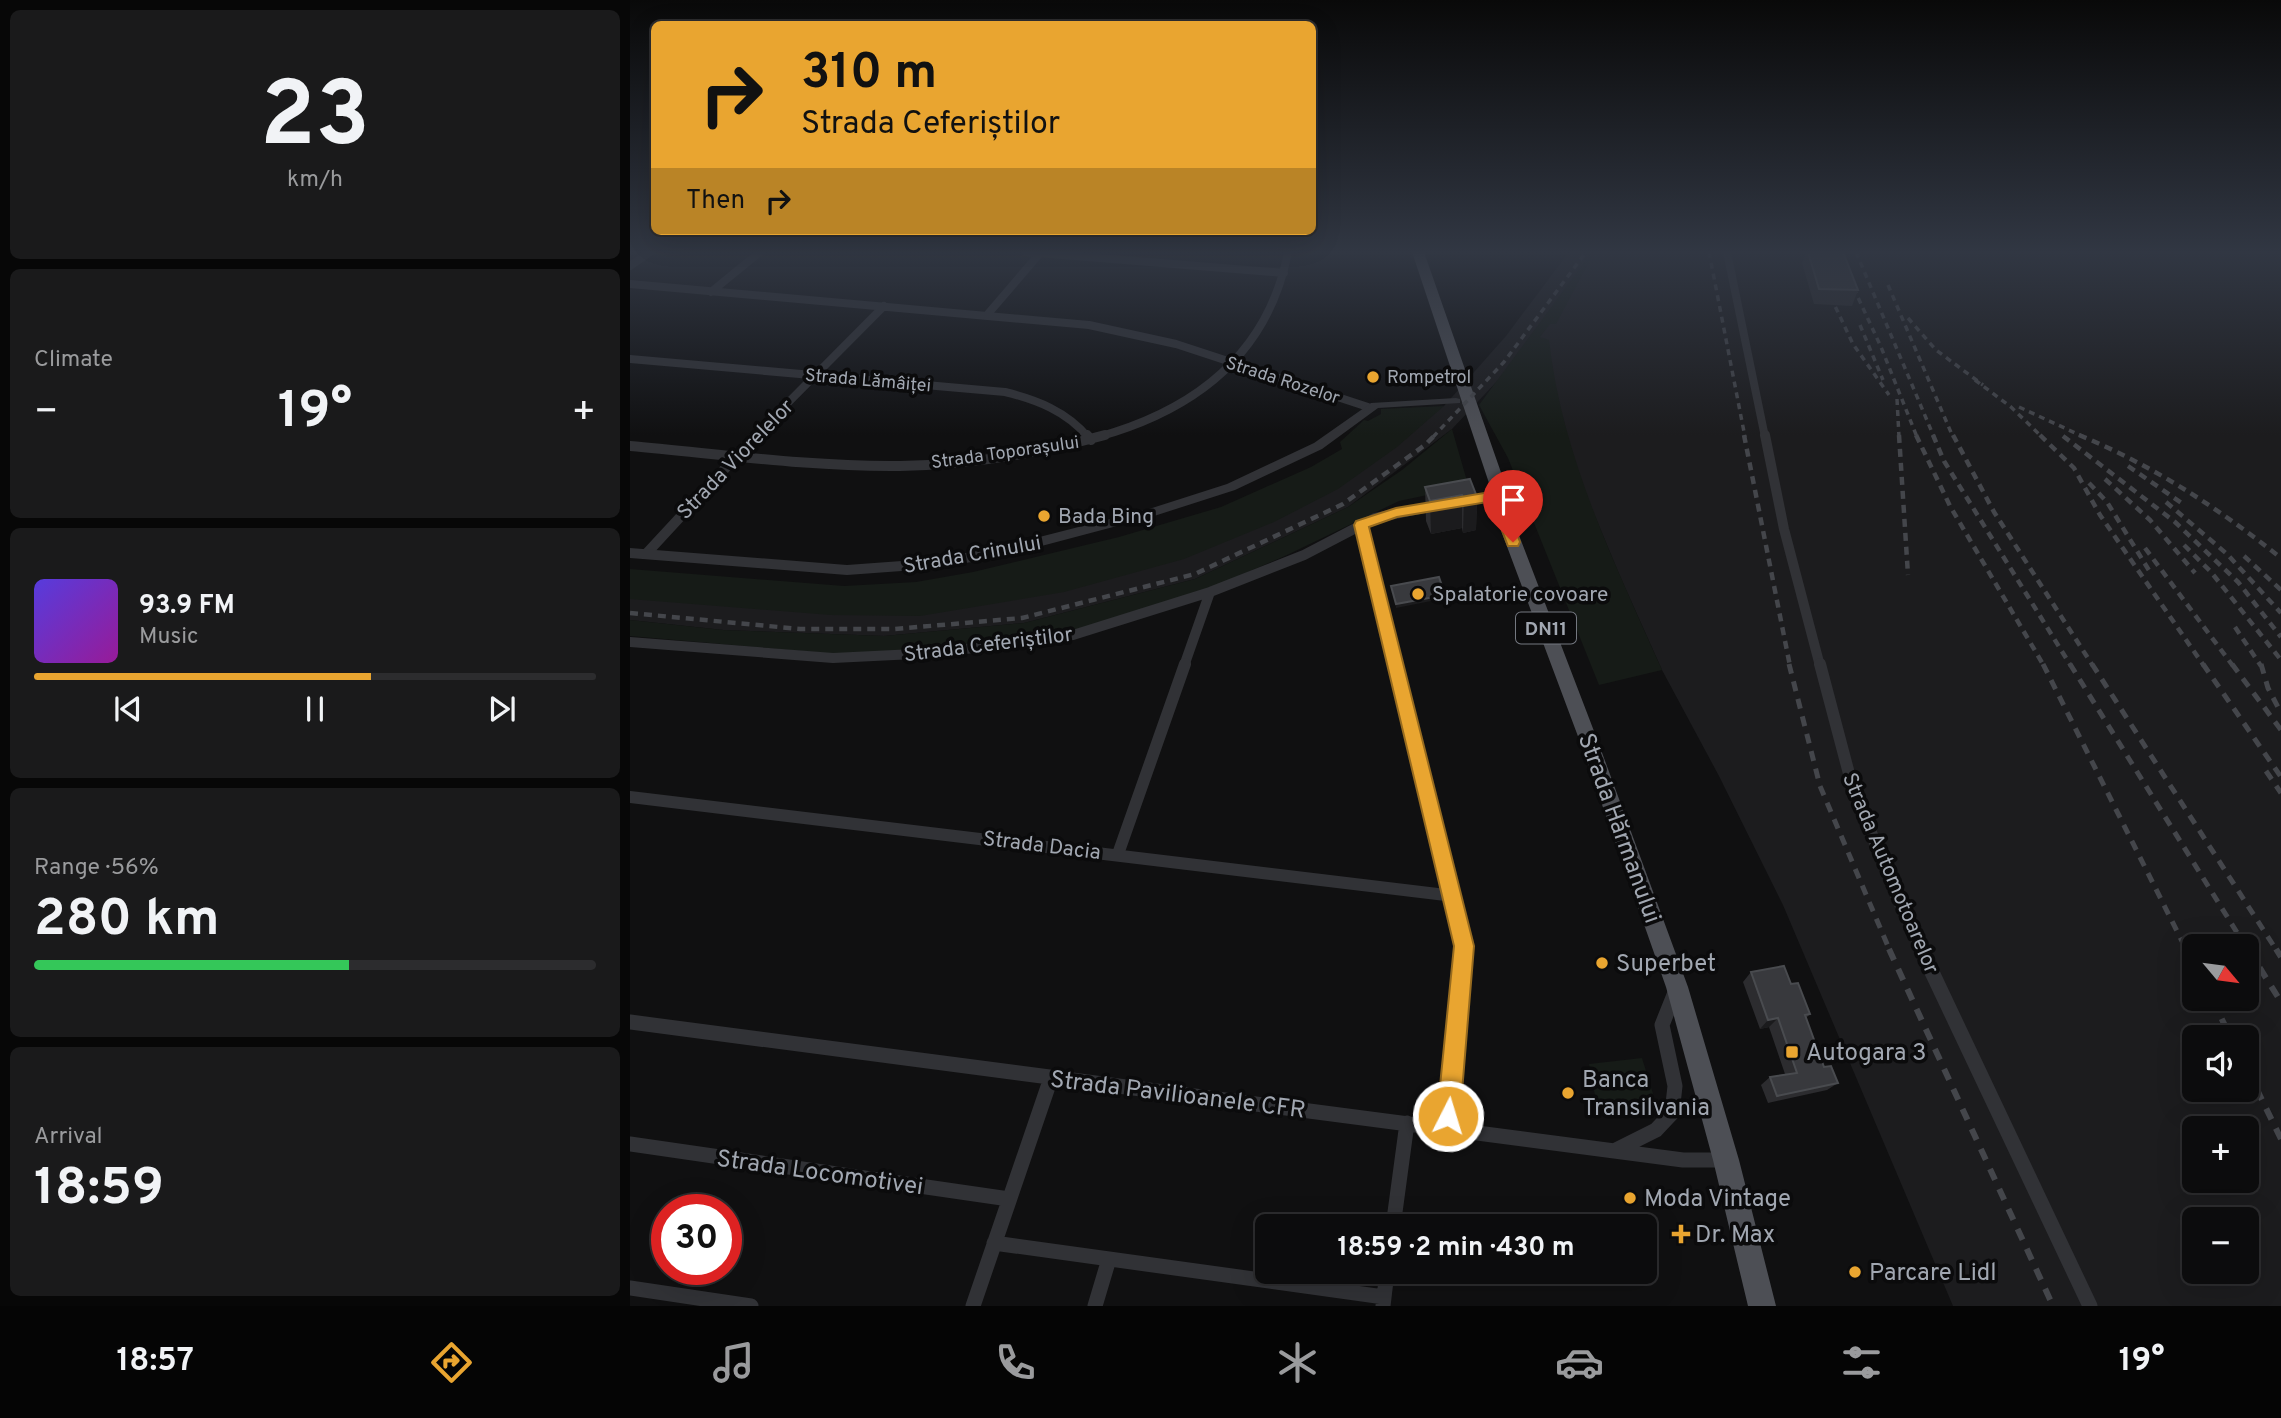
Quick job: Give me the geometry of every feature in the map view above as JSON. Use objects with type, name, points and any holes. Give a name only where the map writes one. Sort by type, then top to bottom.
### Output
[{"type":"main road","name":"Strada Hărmanului","points":[[1426,313],[1490,497],[1504,517],[1588,739],[1677,988],[1726,1160],[1762,1306]]},
{"type":"main road","name":"Strada Hărmanului","points":[[1439,313],[1503,501],[1504,517]]},
{"type":"street","name":"Strada Viorelelor","points":[[646,554],[736,455],[877,313]]},
{"type":"street","name":"Strada Rozelor","points":[[964,313],[1110,329],[1176,344],[1368,407],[1456,401]]},
{"type":"street","name":"Strada Toporașului","points":[[630,446],[902,466],[988,458],[1091,440],[1167,412],[1199,391],[1233,363],[1256,335],[1266,313]]},
{"type":"street","name":"Strada Automotoarelor","points":[[1739,313],[1783,529],[1852,785],[1898,900],[2090,1306]]},
{"type":"street","name":"Strada Lămâiței","points":[[630,359],[1005,392],[1027,397],[1059,410],[1075,422],[1091,440]]},
{"type":"street","name":"Strada Crinului","points":[[630,553],[847,570],[929,564],[996,553],[1151,513],[1231,487],[1318,446],[1368,407]]},
{"type":"street","points":[[1459,502],[1490,497]]},
{"type":"street","name":"Strada Ceferiștilor","points":[[630,642],[833,658],[935,653],[1073,635],[1210,592],[1304,555],[1361,525],[1396,512],[1447,504]]},
{"type":"street","points":[[1361,525],[1454,896],[1464,946],[1447,1128]]},
{"type":"street","points":[[1118,854],[1210,592]]},
{"type":"street","name":"Strada Dacia","points":[[630,797],[1454,896]]},
{"type":"street","points":[[1614,1151],[1669,1120],[1676,1109],[1678,1090],[1664,1040],[1662,1022],[1677,988]]},
{"type":"street","name":"Strada Pavilioanele CFR","points":[[630,1022],[1683,1160],[1726,1160]]},
{"type":"street","points":[[973,1306],[1051,1078]]},
{"type":"street","points":[[1395,1214],[1407,1123]]},
{"type":"street","name":"Strada Locomotivei","points":[[630,1144],[1009,1199]]},
{"type":"street","points":[[994,1243],[1383,1302],[1385,1284]]},
{"type":"street","points":[[1095,1306],[1109,1259]]},
{"type":"street","points":[[630,1288],[751,1306]]},
{"type":"shaded area","points":[[1523,313],[2281,313],[2281,1306],[1953,1306],[1783,905],[1719,776],[1662,670],[1619,574],[1540,384],[1536,340],[1452,429],[1348,507],[1195,579],[1024,623],[884,636],[723,630],[630,620],[630,599],[1058,591],[1444,406]]},
{"type":"shaded area","points":[[1547,313],[1562,313],[1556,324],[1550,324],[1540,337],[1549,340],[1566,426],[1593,509],[1662,670],[1599,685],[1508,458],[1479,405]]},
{"type":"shaded area","points":[[1444,406],[1397,447],[1338,489],[1274,522],[1184,559],[1064,592],[920,616],[831,615],[630,599],[630,569],[844,586],[916,582],[973,572],[1119,537],[1221,507],[1311,467],[1342,449],[1340,442],[1364,420],[1368,421],[1381,414],[1381,409]]},
{"type":"shaded area","points":[[1452,429],[1467,481],[1456,489],[1399,501],[1287,555],[1186,599],[1073,633],[969,648],[859,656],[630,636],[630,620],[723,630],[884,636],[1024,623],[1195,579],[1348,507],[1402,470]]},
{"type":"shaded area","points":[[1642,1058],[1654,1097],[1597,1106],[1589,1064]]},
{"type":"building","points":[[1470,479],[1477,497],[1464,499],[1462,495],[1430,501],[1425,487]]},
{"type":"building","name":"Spalatorie covoare","points":[[1439,577],[1445,595],[1396,604],[1391,586]]},
{"type":"building","name":"Autogara 3","points":[[1784,966],[1791,984],[1798,983],[1810,1014],[1805,1015],[1824,1067],[1831,1066],[1838,1083],[1777,1096],[1770,1077],[1797,1073],[1778,1018],[1768,1020],[1751,972]]},
{"type":"railway","points":[[1433,437],[1504,362],[1541,313]]},
{"type":"railway","points":[[1721,313],[1745,437]]},
{"type":"railway","points":[[1838,313],[1853,344],[1889,395]]},
{"type":"railway","points":[[1865,313],[1917,437]]},
{"type":"railway","points":[[1882,313],[1934,437]]},
{"type":"railway","points":[[1900,313],[1953,437]]},
{"type":"railway","points":[[1908,318],[1936,350],[1983,385]]},
{"type":"railway","points":[[1860,325],[1883,380]]},
{"type":"railway","points":[[1975,380],[2011,407],[2042,437]]},
{"type":"railway","points":[[1897,399],[1899,437]]},
{"type":"railway","points":[[2019,407],[2084,437]]},
{"type":"railway","points":[[1744,435],[1790,666]]},
{"type":"railway","points":[[1899,435],[1908,575]]},
{"type":"railway","points":[[1916,435],[1950,506],[2044,666]]},
{"type":"railway","points":[[1933,435],[1944,461],[2071,666]]},
{"type":"railway","points":[[1953,435],[1994,512],[2093,666]]},
{"type":"railway","points":[[2040,435],[2074,468],[2100,515],[2204,666]]},
{"type":"railway","points":[[2079,435],[2133,460],[2184,489],[2281,558]]},
{"type":"railway","points":[[2063,436],[2175,522],[2238,582],[2281,637]]},
{"type":"railway","points":[[630,613],[800,629],[895,629],[1022,618],[1195,574],[1343,504],[1433,437]]},
{"type":"railway","points":[[2128,466],[2183,504]]},
{"type":"railway","points":[[2105,479],[2150,520],[2195,573]]},
{"type":"railway","points":[[2089,483],[2107,502],[2150,572]]},
{"type":"railway","points":[[2166,502],[2227,554],[2281,613]]},
{"type":"railway","points":[[2184,545],[2211,572],[2281,660]]},
{"type":"railway","points":[[2145,548],[2233,666]]},
{"type":"railway","points":[[2244,556],[2281,590]]},
{"type":"railway","points":[[2235,627],[2261,666]]},
{"type":"railway","points":[[1789,664],[1820,786],[1890,951]]},
{"type":"railway","points":[[2043,664],[2182,941]]},
{"type":"railway","points":[[2070,664],[2238,934]]},
{"type":"railway","points":[[2092,664],[2277,951]]},
{"type":"railway","points":[[2203,664],[2281,777]]},
{"type":"railway","points":[[2232,664],[2281,730]]},
{"type":"railway","points":[[2261,664],[2268,688],[2281,713]]},
{"type":"railway","points":[[2266,771],[2281,793]]},
{"type":"railway","points":[[1889,949],[2053,1306]]},
{"type":"railway","points":[[2276,949],[2281,957]]},
{"type":"railway","points":[[2259,967],[2281,1002]]},
{"type":"railway","points":[[2218,1012],[2225,1025]]},
{"type":"railway","points":[[2259,1094],[2281,1139]]},
{"type":"place","name":"Rompetrol","points":[[1373,377]]},
{"type":"place","name":"Bada Bing","points":[[1044,516]]},
{"type":"place","name":"Spalatorie covoare","points":[[1418,594]]},
{"type":"place","name":"Superbet","points":[[1602,963]]},
{"type":"place","name":"Autogara 3","points":[[1792,1052]]},
{"type":"place","name":"Banca Transilvania","points":[[1568,1093]]},
{"type":"place","name":"Moda Vintage","points":[[1630,1198]]},
{"type":"place","name":"Dr. Max","points":[[1681,1234]]},
{"type":"place","name":"Parcare Lidl","points":[[1855,1272]]},
{"type":"route","points":[[1448,1116],[1464,946],[1454,896],[1361,525],[1396,512],[1490,497],[1504,517],[1513,542]]}]
